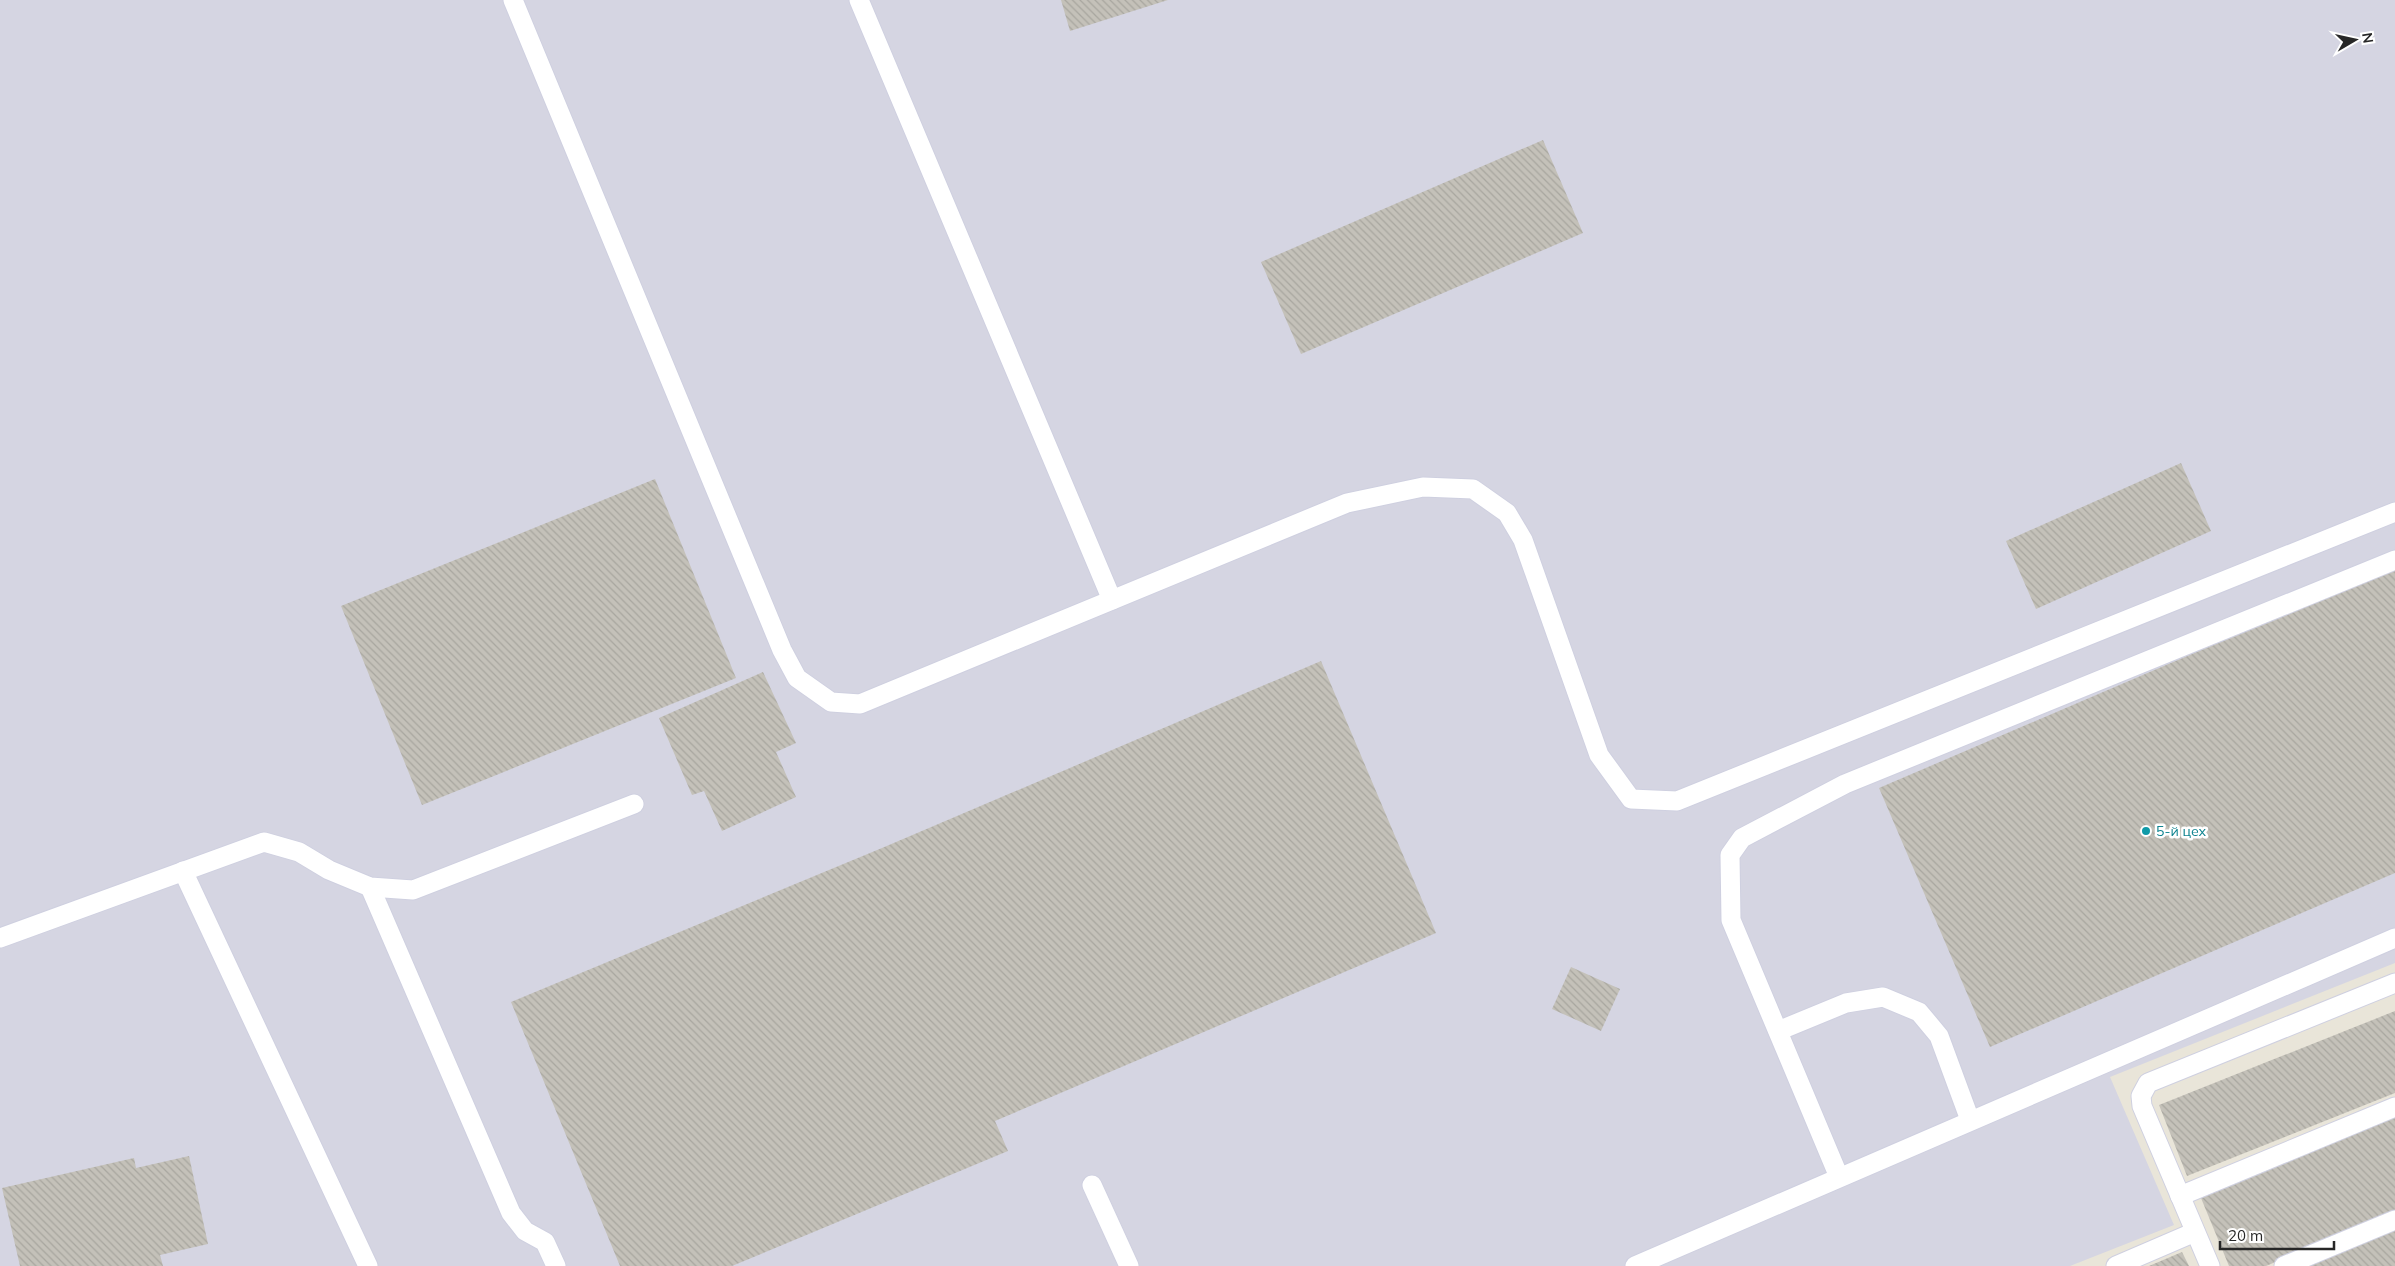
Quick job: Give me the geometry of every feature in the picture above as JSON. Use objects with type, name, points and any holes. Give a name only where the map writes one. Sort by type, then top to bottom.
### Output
[{"type":"lane","points":[[514,0],[782,650],[797,678],[831,702],[860,704],[1347,503],[1423,487],[1473,489],[1507,513],[1523,540],[1599,755],[1631,799],[1677,802],[2395,512]]},
{"type":"lane","points":[[859,0],[1112,600]]},
{"type":"lane","points":[[1839,1177],[1731,920],[1730,855],[1742,838],[1845,784],[2395,560]]},
{"type":"lane","points":[[0,938],[264,842],[299,852],[329,870],[370,887],[414,890],[634,804]]},
{"type":"lane","points":[[183,871],[368,1266]]},
{"type":"lane","points":[[370,887],[511,1213],[526,1231],[545,1242],[556,1266]]},
{"type":"lane","points":[[1635,1266],[2395,938]]},
{"type":"lane","points":[[2210,1266],[2142,1106],[2141,1096],[2148,1083],[2395,983]]},
{"type":"lane","points":[[1778,1031],[1846,1003],[1883,997],[1919,1012],[1938,1036],[1970,1120]]},
{"type":"lane","points":[[2180,1196],[2395,1107]]},
{"type":"lane","points":[[1092,1185],[1129,1266]]},
{"type":"lane","points":[[2284,1266],[2395,1220]]},
{"type":"lane","points":[[2116,1266],[2195,1232]]},
{"type":"shaded area","points":[[0,0],[2395,0],[2395,963],[2110,1077],[2174,1225],[2070,1266],[0,1266]]},
{"type":"building","points":[[1061,0],[1168,0],[1070,31]]},
{"type":"building","points":[[1543,140],[1583,233],[1301,354],[1261,262]]},
{"type":"building","points":[[2181,463],[2211,531],[2036,609],[2006,541]]},
{"type":"building","points":[[655,479],[736,678],[422,805],[341,606]]},
{"type":"building","name":"5-й цех","points":[[2395,567],[2395,873],[1990,1047],[1879,788]]},
{"type":"building","points":[[1321,661],[1436,933],[995,1121],[1008,1151],[732,1266],[620,1266],[511,1002],[882,848]]},
{"type":"building","points":[[763,672],[796,743],[776,752],[796,797],[722,831],[704,791],[692,795],[659,718]]},
{"type":"building","points":[[1571,967],[1620,989],[1601,1031],[1552,1009]]},
{"type":"building","points":[[2395,1011],[2395,1093],[2187,1176],[2159,1105]]},
{"type":"building","points":[[2395,1117],[2395,1212],[2266,1266],[2229,1266],[2201,1198]]},
{"type":"building","points":[[189,1156],[208,1244],[160,1255],[163,1266],[20,1266],[2,1188],[134,1158],[136,1168]]},
{"type":"building","points":[[2395,1230],[2395,1266],[2308,1266]]},
{"type":"building","points":[[2182,1252],[2189,1266],[2149,1266]]},
{"type":"place","name":"5-й цех","points":[[2146,831]]}]
